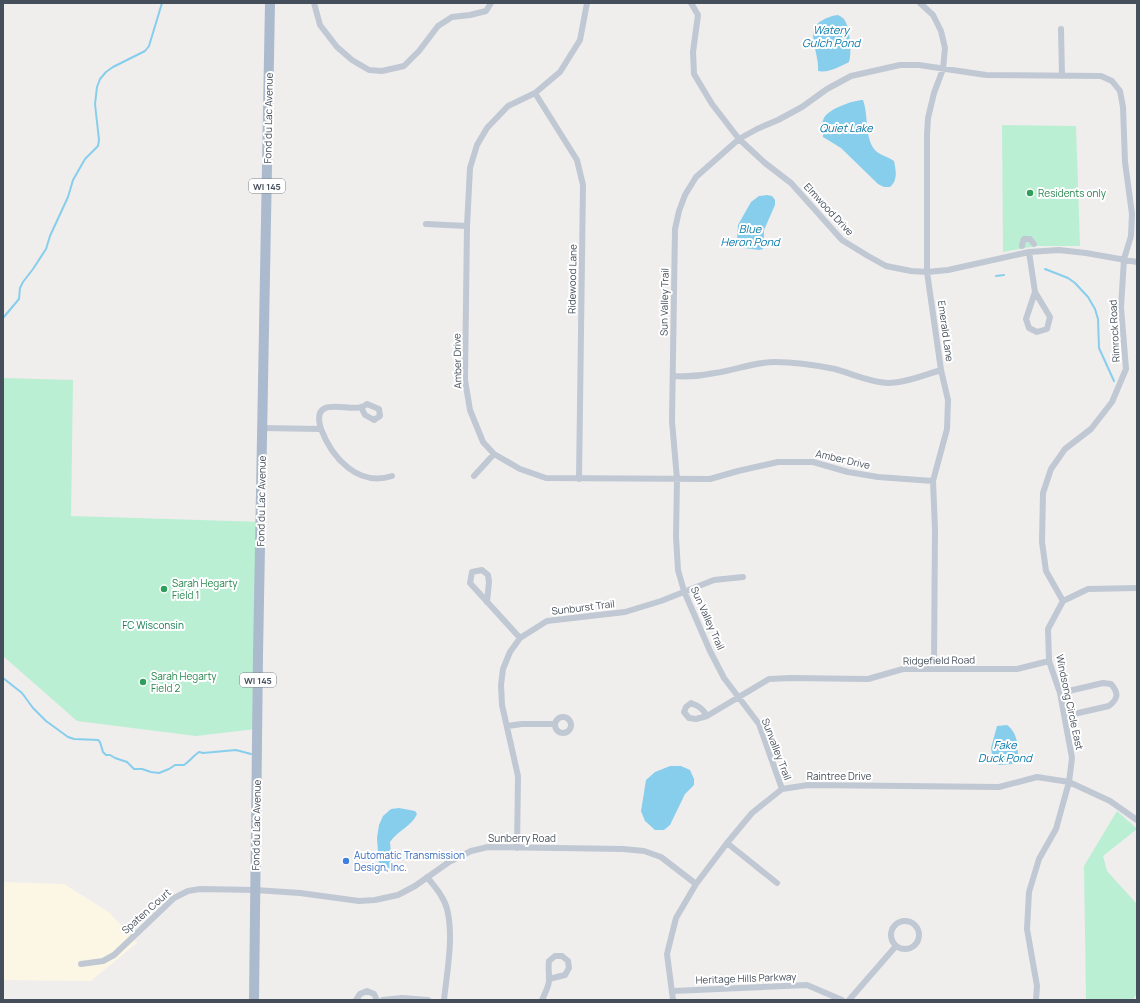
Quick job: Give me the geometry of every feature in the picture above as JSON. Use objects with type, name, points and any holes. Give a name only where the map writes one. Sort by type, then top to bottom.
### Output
[{"type":"main road","name":"Fond du Lac Avenue","points":[[254,1000],[270,3]]},
{"type":"street","points":[[314,3],[320,25],[337,47],[352,60],[369,70],[382,71],[404,66],[419,51],[438,26],[452,17],[486,11],[491,3]]},
{"type":"street","name":"Amber Drive","points":[[587,3],[580,40],[560,72],[535,92],[508,106],[487,128],[477,144],[470,168],[467,226],[465,380],[470,410],[483,442],[494,454],[520,469],[546,478],[710,479],[778,462],[813,462],[848,472],[878,477],[933,481]]},
{"type":"street","name":"Elmwood Drive","points":[[691,3],[698,15],[693,52],[694,74],[712,104],[739,139],[765,163],[791,183],[842,240],[886,266],[910,271],[928,272],[954,269],[1029,252],[1059,250],[1086,252],[1137,262]]},
{"type":"street","name":"Emerald Lane","points":[[920,3],[933,15],[941,31],[944,48],[943,69],[928,118],[927,134],[928,272],[941,370],[948,400],[947,429],[933,481],[935,529],[934,669]]},
{"type":"street","points":[[1061,29],[1062,76]]},
{"type":"street","name":"Sun Valley Trail","points":[[739,698],[724,678],[716,662],[684,591],[678,570],[676,537],[677,479],[672,421],[675,229],[679,211],[685,195],[696,177],[739,139],[756,129],[778,120],[796,110],[827,89],[851,76],[900,65],[919,65],[943,69]]},
{"type":"street","name":"Rimrock Road","points":[[943,69],[986,75],[1101,76],[1112,81],[1120,91],[1123,106],[1125,162],[1132,214],[1131,236],[1124,260],[1121,307],[1126,369],[1112,402],[1091,429],[1065,449],[1050,469],[1043,493],[1042,542],[1046,571],[1063,601]]},
{"type":"street","name":"Ridewood Lane","points":[[535,92],[577,160],[583,185],[580,479]]},
{"type":"street","points":[[426,224],[467,226]]},
{"type":"street","points":[[1022,246],[1023,241],[1028,239],[1030,239],[1034,244]]},
{"type":"street","points":[[1029,252],[1035,292],[1050,317],[1047,329],[1037,332],[1028,328],[1026,320],[1035,292]]},
{"type":"street","points":[[673,376],[693,377],[774,362],[816,365],[868,380],[889,383],[901,382],[941,370]]},
{"type":"street","points":[[361,408],[333,406],[325,408],[319,417],[319,423],[325,441],[333,454],[345,466],[360,474],[374,479],[392,476]]},
{"type":"street","points":[[262,428],[321,429]]},
{"type":"street","points":[[474,476],[494,454]]},
{"type":"street","points":[[487,602],[489,586],[488,575],[482,570],[472,572],[470,583],[487,602],[520,638]]},
{"type":"street","name":"Sunburst Trail","points":[[517,848],[518,776],[502,705],[501,685],[503,669],[510,652],[520,638],[547,622],[625,612],[661,601],[714,580],[743,577]]},
{"type":"street","points":[[1063,601],[1088,589],[1137,588]]},
{"type":"street","name":"Windsong Circle East","points":[[1036,1000],[1037,986],[1028,928],[1029,892],[1039,859],[1056,829],[1069,782],[1072,758],[1060,693],[1049,661],[1048,629],[1063,601]]},
{"type":"street","name":"Ridgefield Road","points":[[707,716],[770,680],[791,678],[868,679],[903,669],[1017,669],[1049,661]]},
{"type":"street","points":[[1060,693],[1102,683],[1111,684],[1116,689],[1117,696],[1115,702],[1109,706],[1065,716]]},
{"type":"street","name":"Sunvalley Trail","points":[[739,698],[759,724],[782,789]]},
{"type":"street","points":[[507,726],[522,724],[555,724]]},
{"type":"street","name":"Raintree Drive","points":[[674,1000],[667,954],[676,918],[696,884],[727,843],[752,813],[782,789],[808,785],[999,787],[1037,777],[1069,782],[1110,801],[1137,820]]},
{"type":"street","points":[[727,843],[777,883]]},
{"type":"street","name":"Sunberry Road","points":[[255,890],[300,893],[359,901],[375,900],[398,895],[415,886],[449,862],[471,851],[488,847],[623,849],[644,851],[661,857],[696,884]]},
{"type":"street","points":[[428,877],[439,892],[447,909],[450,929],[444,1000]]},
{"type":"street","name":"Spaten Court","points":[[81,964],[103,961],[114,955],[174,898],[181,894],[200,889],[255,890]]},
{"type":"street","points":[[907,922],[915,926],[919,934],[917,943],[914,946],[905,949],[896,946],[891,934],[895,926],[898,923],[907,922]]},
{"type":"street","points":[[849,1000],[896,946]]},
{"type":"street","points":[[542,1000],[550,978]]},
{"type":"street","name":"Heritage Hills Parkway","points":[[673,991],[807,985],[842,1000]]},
{"type":"street","points":[[356,1000],[360,994],[367,991],[374,994],[377,1000]]},
{"type":"street","points":[[384,1000],[402,998],[428,1000]]},
{"type":"shaded area","points":[[3,882],[64,884],[110,913],[137,943],[91,981],[3,980]]},
{"type":"green space","points":[[1002,125],[1076,126],[1080,246],[1036,246],[1003,252]]},
{"type":"green space","name":"FC Wisconsin","points":[[3,378],[73,380],[71,516],[261,522],[257,729],[196,736],[77,721],[3,656]]},
{"type":"green space","points":[[1117,811],[1137,829],[1103,856],[1107,871],[1137,904],[1137,993],[1133,1000],[1086,1000],[1084,866]]},
{"type":"water","name":"Watery Gulch Pond","points":[[838,15],[844,19],[848,28],[850,47],[849,62],[838,68],[818,71],[818,62],[813,39],[814,30],[822,20]]},
{"type":"water","name":"Quiet Lake","points":[[863,100],[868,135],[873,147],[877,152],[894,161],[896,172],[893,184],[890,187],[884,187],[878,184],[841,148],[823,137],[822,127],[826,115],[842,106]]},
{"type":"water","name":"Blue Heron Pond","points":[[759,196],[772,196],[775,200],[775,205],[764,230],[763,249],[759,250],[744,248],[737,240],[738,225],[751,202]]},
{"type":"water","name":"Fake Duck Pond","points":[[1007,725],[1011,728],[1015,736],[1018,760],[1012,764],[999,765],[993,760],[991,748],[997,726]]},
{"type":"water","points":[[670,766],[681,766],[690,770],[694,779],[694,785],[685,794],[670,825],[664,830],[655,830],[645,821],[641,811],[646,780],[655,772]]},
{"type":"water","points":[[399,808],[415,811],[417,814],[412,822],[390,842],[392,867],[387,871],[383,871],[379,864],[377,838],[379,825],[383,816],[391,809]]},
{"type":"waterway","points":[[3,318],[19,299],[20,288],[23,282],[46,249],[50,236],[68,197],[73,180],[85,159],[98,146],[99,140],[95,104],[97,87],[100,79],[113,67],[145,51],[149,46],[162,3]]},
{"type":"waterway","points":[[1045,269],[1068,278],[1088,297],[1095,309],[1098,319],[1099,348],[1114,381]]},
{"type":"waterway","points":[[996,276],[1004,275]]},
{"type":"waterway","points":[[3,678],[22,693],[33,708],[46,721],[68,737],[74,739],[98,740],[103,752],[106,755],[110,755],[127,762],[134,769],[142,769],[159,773],[175,765],[184,765],[199,752],[203,753],[236,750],[251,754]]},
{"type":"place","name":"Residents only","points":[[1030,193]]},
{"type":"place","name":"Sarah Hegarty Field 1","points":[[164,589]]},
{"type":"place","name":"Sarah Hegarty Field 2","points":[[143,682]]},
{"type":"place","name":"Automatic Transmission Design, Inc.","points":[[346,861]]}]
